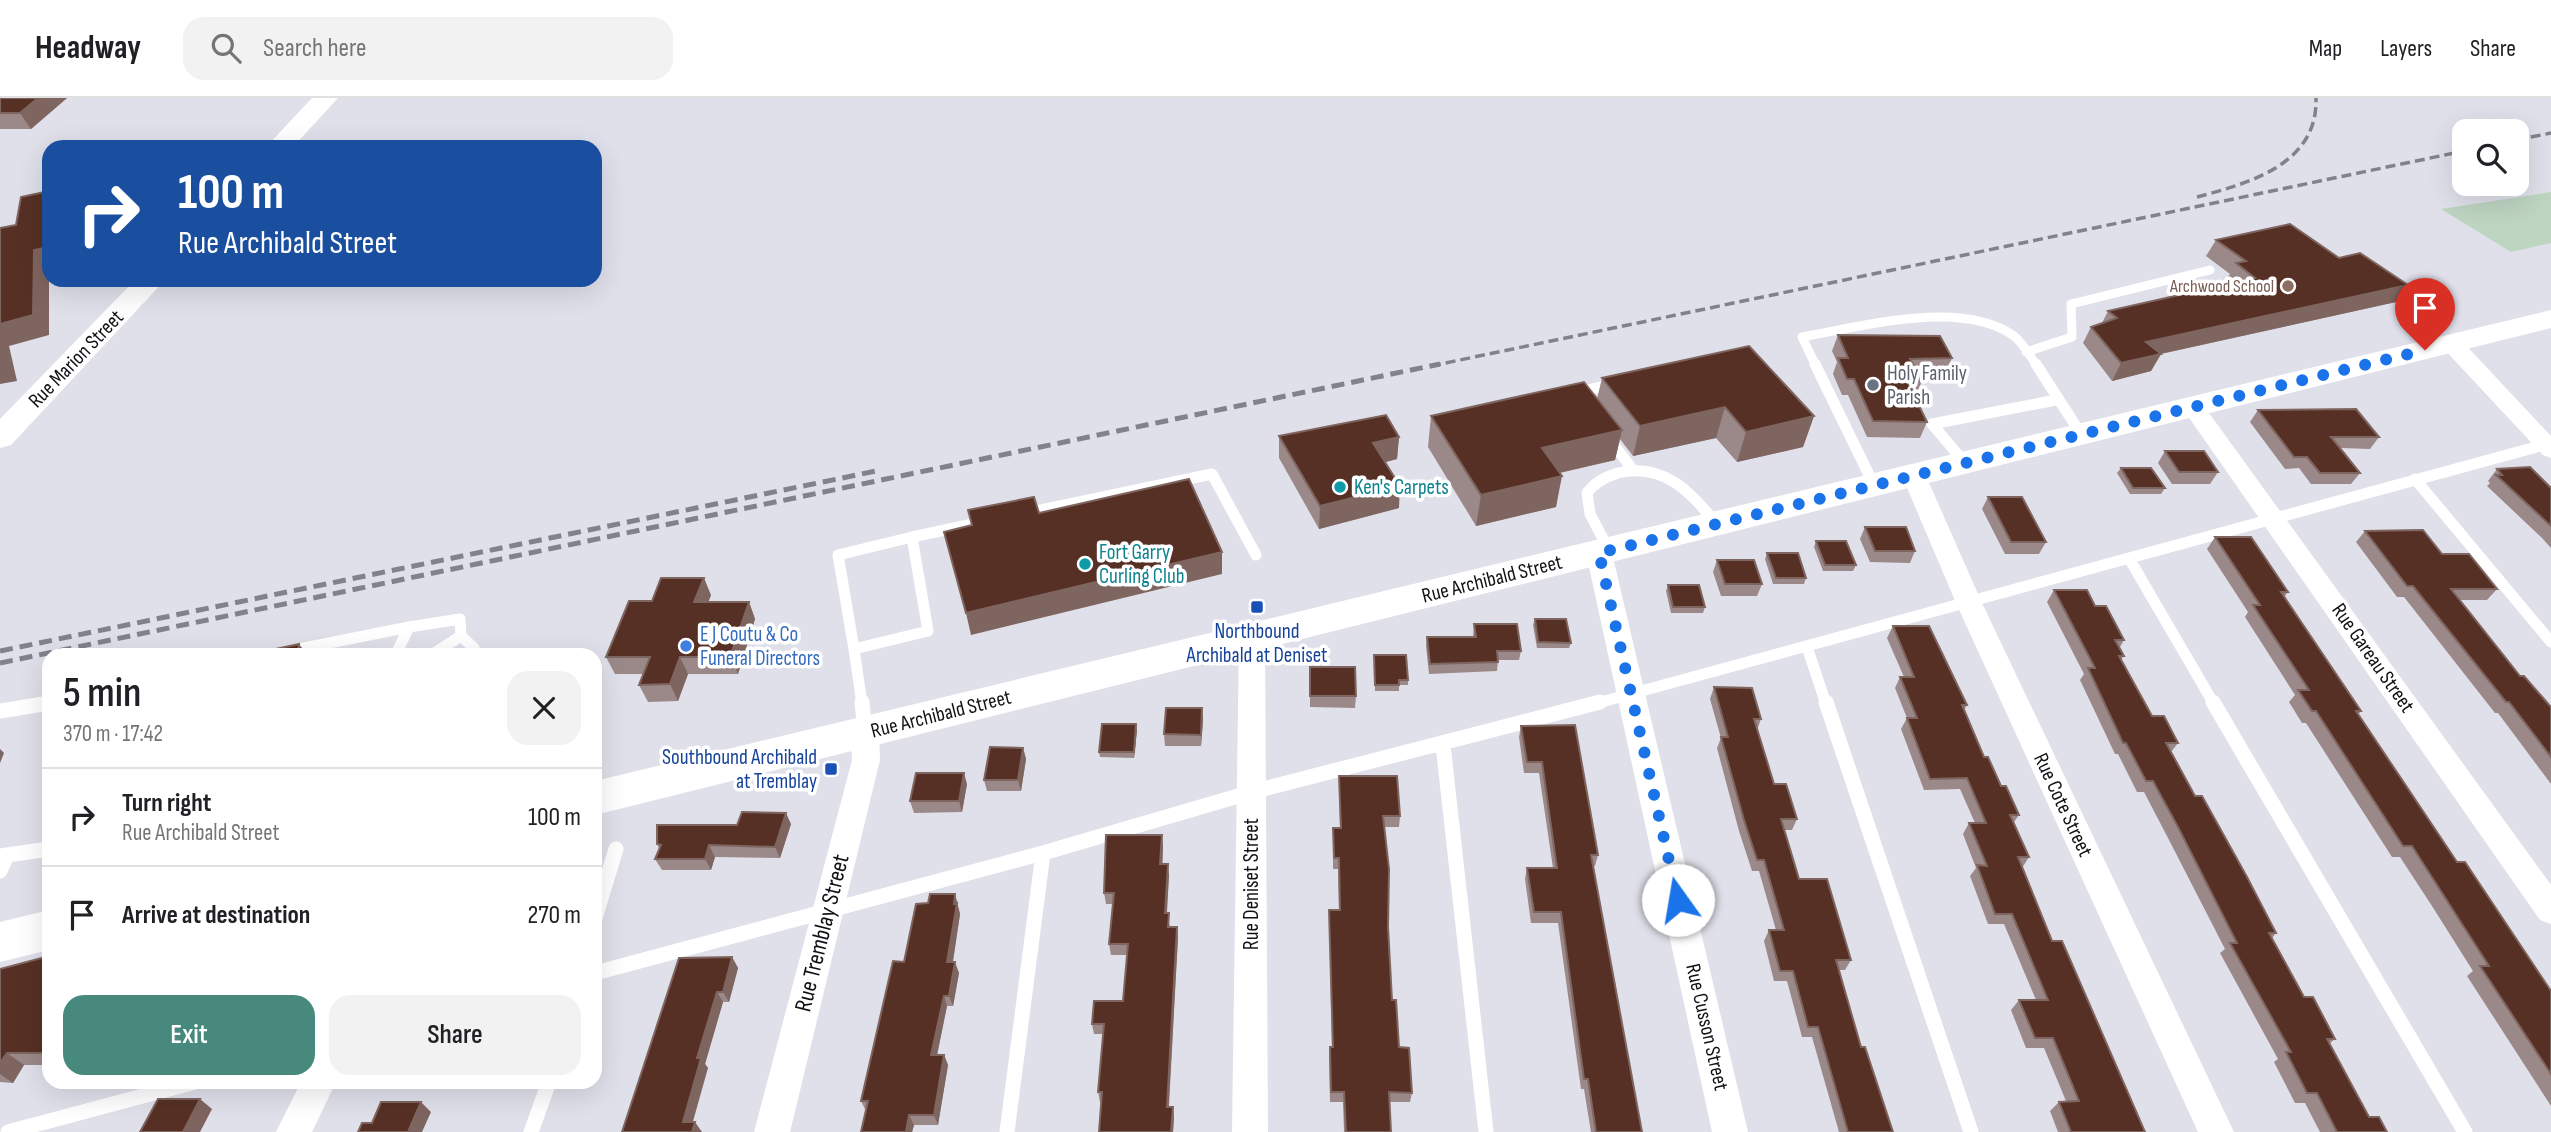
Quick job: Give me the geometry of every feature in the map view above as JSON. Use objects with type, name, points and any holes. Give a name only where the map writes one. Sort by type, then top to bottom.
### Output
[{"type":"main road","points":[[286,140],[326,98]]},
{"type":"main road","name":"Rue Marion Street","points":[[0,438],[144,287]]},
{"type":"main road","name":"Rue Archibald Street","points":[[602,796],[2551,319]]},
{"type":"main road","points":[[0,943],[42,932]]},
{"type":"street","points":[[2451,344],[2549,446]]},
{"type":"street","name":"Rue Gareau Street","points":[[2193,407],[2551,910]]},
{"type":"street","name":"Rue Cote Street","points":[[1914,476],[1969,603],[2216,1132]]},
{"type":"street","name":"Rue Cusson Street","points":[[1604,551],[1632,694],[1730,1132]]},
{"type":"street","name":"Rue Deniset Street","points":[[1250,1132],[1252,636]]},
{"type":"street","name":"Rue Tremblay Street","points":[[772,1132],[866,760],[865,733]]},
{"type":"street","points":[[294,1132],[316,1089]]},
{"type":"lane","points":[[2026,352],[2072,337],[2071,304],[2210,270]]},
{"type":"lane","points":[[1874,485],[1802,337],[1911,320],[1956,318],[1990,324],[2016,337],[2081,434]]},
{"type":"lane","points":[[1560,396],[1625,381]]},
{"type":"lane","points":[[1573,393],[1582,404]]},
{"type":"lane","points":[[1965,463],[1932,424],[2056,400]]},
{"type":"lane","points":[[1599,426],[1633,470]]},
{"type":"lane","points":[[602,971],[1043,853],[1252,792],[1443,745],[2130,560],[2414,480],[2549,446]]},
{"type":"lane","points":[[1604,551],[1590,514],[1587,493],[1595,481],[1633,470],[1651,470],[1679,481],[1717,524]]},
{"type":"lane","points":[[1007,517],[1212,474],[1256,555]]},
{"type":"lane","points":[[2414,480],[2551,642]]},
{"type":"lane","points":[[865,733],[862,687],[852,650],[838,555],[994,520]]},
{"type":"lane","points":[[852,650],[928,631],[912,537]]},
{"type":"lane","points":[[2130,560],[2465,1132]]},
{"type":"lane","points":[[304,648],[460,619],[461,636],[474,648]]},
{"type":"lane","points":[[399,648],[409,627]]},
{"type":"lane","points":[[442,648],[461,636]]},
{"type":"lane","points":[[1807,647],[1971,1132]]},
{"type":"lane","points":[[0,710],[42,704]]},
{"type":"lane","points":[[1443,745],[1486,1132]]},
{"type":"lane","points":[[602,895],[616,849]]},
{"type":"lane","points":[[0,871],[3,855],[42,850]]},
{"type":"lane","points":[[1007,1132],[1043,853]]},
{"type":"lane","points":[[8,1132],[58,1125],[173,1089]]},
{"type":"lane","points":[[531,1132],[546,1089]]},
{"type":"green space","points":[[2551,192],[2551,243],[2511,252],[2441,209],[2529,196]]},
{"type":"building","points":[[0,98],[38,98],[20,113],[0,113]]},
{"type":"building","points":[[42,192],[42,248],[34,250],[33,315],[0,324],[0,228],[16,225],[21,197]]},
{"type":"building","points":[[2290,224],[2339,258],[2360,253],[2408,285],[2146,342],[2161,354],[2121,363],[2091,327],[2117,318],[2108,311],[2255,278],[2236,263],[2246,261],[2216,240]]},
{"type":"building","points":[[1838,335],[1940,336],[1952,358],[1910,359],[1922,381],[1907,381],[1927,422],[1873,421],[1854,379],[1847,379],[1838,358],[1848,358]]},
{"type":"building","points":[[1749,346],[1814,416],[1746,432],[1725,407],[1640,426],[1602,378]]},
{"type":"building","points":[[1584,382],[1622,430],[1542,448],[1562,476],[1481,495],[1431,416]]},
{"type":"building","points":[[2356,409],[2379,437],[2331,437],[2360,473],[2320,473],[2307,457],[2294,457],[2258,410]]},
{"type":"building","points":[[1386,415],[1399,437],[1373,443],[1400,486],[1320,506],[1279,436]]},
{"type":"building","points":[[2165,451],[2204,451],[2218,472],[2179,472]]},
{"type":"building","points":[[2530,467],[2551,488],[2551,526],[2496,475],[2502,475],[2497,469]]},
{"type":"building","points":[[2121,468],[2151,468],[2165,488],[2133,488]]},
{"type":"building","name":"Fort Garry Curling Club","points":[[1189,479],[1222,552],[966,613],[944,532],[972,525],[968,510],[1034,497],[1039,513]]},
{"type":"building","points":[[1988,497],[2022,497],[2046,542],[2011,542]]},
{"type":"building","points":[[1865,527],[1906,527],[1915,551],[1875,551]]},
{"type":"building","points":[[2423,530],[2442,554],[2469,554],[2497,589],[2451,589],[2520,676],[2524,676],[2551,707],[2551,757],[2413,586],[2407,586],[2365,531]]},
{"type":"building","points":[[2215,537],[2251,537],[2288,592],[2281,592],[2361,711],[2356,711],[2457,862],[2465,862],[2551,991],[2551,1074],[2480,966],[2489,966],[2412,846],[2403,846],[2316,711],[2312,711],[2298,690],[2309,690],[2253,605],[2260,605]]},
{"type":"building","points":[[1816,541],[1846,541],[1856,565],[1825,565]]},
{"type":"building","points":[[1767,553],[1798,553],[1806,578],[1776,578]]},
{"type":"building","points":[[1717,560],[1754,560],[1762,584],[1725,584]]},
{"type":"building","name":"E J Coutu & Co Funeral Directors","points":[[661,578],[704,578],[694,602],[749,602],[730,657],[680,657],[670,684],[639,685],[650,657],[606,657],[629,601],[652,601]]},
{"type":"building","points":[[1668,585],[1699,585],[1705,607],[1673,607]]},
{"type":"building","points":[[2054,590],[2087,590],[2095,606],[2106,606],[2124,640],[2115,640],[2124,656],[2119,656],[2152,716],[2164,716],[2178,743],[2166,743],[2195,796],[2202,796],[2247,877],[2276,933],[2269,933],[2304,997],[2313,997],[2335,1039],[2327,1039],[2369,1117],[2379,1117],[2387,1132],[2337,1132],[2317,1093],[2307,1093],[2286,1052],[2291,1052],[2230,943],[2237,943],[2178,827],[2153,781],[2146,781],[2126,743],[2123,743],[2088,668],[2095,668]]},
{"type":"building","points":[[1535,619],[1566,619],[1571,643],[1538,642]]},
{"type":"building","points":[[1474,624],[1517,624],[1521,651],[1497,651],[1498,662],[1430,664],[1427,637],[1476,637]]},
{"type":"building","points":[[1893,626],[1929,626],[1967,705],[1962,705],[1984,757],[1988,757],[2001,786],[2006,786],[2019,815],[2010,815],[2029,857],[2018,857],[2052,941],[2062,941],[2145,1132],[2071,1132],[2059,1102],[2079,1101],[2053,1038],[2035,1038],[2019,1000],[2048,1000],[2012,914],[1995,914],[1977,865],[1987,866],[1969,823],[1986,823],[1967,778],[1930,779],[1907,718],[1917,718],[1900,677],[1914,677]]},
{"type":"building","points":[[299,644],[299,648],[280,648]]},
{"type":"building","points":[[1374,655],[1406,655],[1408,680],[1399,680],[1399,685],[1375,685]]},
{"type":"building","points":[[1310,667],[1355,667],[1356,696],[1310,696]]},
{"type":"building","points":[[1714,687],[1752,688],[1761,719],[1754,719],[1774,784],[1786,784],[1797,819],[1781,819],[1799,879],[1827,879],[1851,960],[1836,960],[1861,1047],[1865,1047],[1893,1132],[1848,1132],[1818,1027],[1808,1027],[1793,971],[1780,971],[1769,930],[1784,930],[1764,860],[1757,860],[1744,820],[1721,737],[1728,737]]},
{"type":"building","points":[[1166,708],[1202,708],[1201,735],[1164,734]]},
{"type":"building","points":[[1102,724],[1136,724],[1134,752],[1099,752]]},
{"type":"building","points":[[1575,725],[1598,855],[1591,855],[1642,1132],[1596,1132],[1588,1079],[1584,1079],[1561,912],[1534,912],[1527,868],[1557,868],[1542,762],[1527,762],[1521,726]]},
{"type":"building","points":[[990,747],[1023,748],[1018,780],[984,780]]},
{"type":"building","points":[[916,773],[964,773],[959,801],[910,801]]},
{"type":"building","points":[[1339,776],[1397,776],[1400,816],[1383,816],[1389,869],[1388,927],[1392,1000],[1396,1000],[1399,1047],[1409,1048],[1412,1093],[1389,1092],[1391,1132],[1346,1132],[1344,1092],[1331,1092],[1330,1047],[1333,1047],[1329,910],[1340,910],[1339,858],[1334,858],[1333,828],[1341,828]]},
{"type":"building","points":[[742,812],[786,813],[775,847],[709,845],[705,859],[655,859],[661,845],[657,844],[657,825],[737,825]]},
{"type":"building","points":[[1106,835],[1162,835],[1160,864],[1168,864],[1165,913],[1169,913],[1168,927],[1177,927],[1167,1107],[1173,1107],[1171,1132],[1099,1132],[1102,1092],[1098,1092],[1104,1024],[1092,1024],[1094,1001],[1123,1001],[1128,944],[1109,944],[1114,893],[1104,893]]},
{"type":"building","points":[[930,894],[955,894],[954,904],[957,903],[947,962],[955,962],[949,996],[944,996],[931,1055],[944,1055],[934,1115],[909,1115],[906,1132],[861,1132],[868,1101],[861,1101],[893,961],[904,962],[916,904],[928,903]]},
{"type":"building","points":[[732,957],[723,992],[717,992],[697,1058],[701,1058],[683,1122],[695,1122],[692,1132],[622,1132],[679,958]]},
{"type":"building","points":[[42,958],[42,1053],[7,1053],[0,1063],[0,969]]},
{"type":"building","points":[[158,1099],[200,1099],[183,1132],[140,1132]]},
{"type":"building","points":[[381,1102],[421,1102],[408,1132],[358,1132],[362,1123],[372,1123]]},
{"type":"railway","points":[[2197,197],[2258,177],[2293,155],[2306,139],[2314,121],[2316,98]]},
{"type":"railway","points":[[2529,137],[2551,133]]},
{"type":"railway","points":[[1431,366],[2452,153]]},
{"type":"railway","points":[[72,648],[1440,364]]},
{"type":"railway","points":[[0,651],[881,470]]},
{"type":"railway","points":[[0,663],[42,654]]},
{"type":"place","name":"Archwood School","points":[[2288,286]]},
{"type":"place","name":"Holy Family Parish","points":[[1873,385]]},
{"type":"place","name":"Ken's Carpets","points":[[1340,487]]},
{"type":"place","name":"Fort Garry Curling Club","points":[[1085,564]]},
{"type":"place","name":"Northbound Archibald at Deniset","points":[[1257,607]]},
{"type":"place","name":"E J Coutu & Co Funeral Directors","points":[[686,646]]},
{"type":"place","name":"Southbound Archibald at Tremblay","points":[[831,769]]},
{"type":"route","points":[[1678,900],[1599,553],[2425,350]]}]
